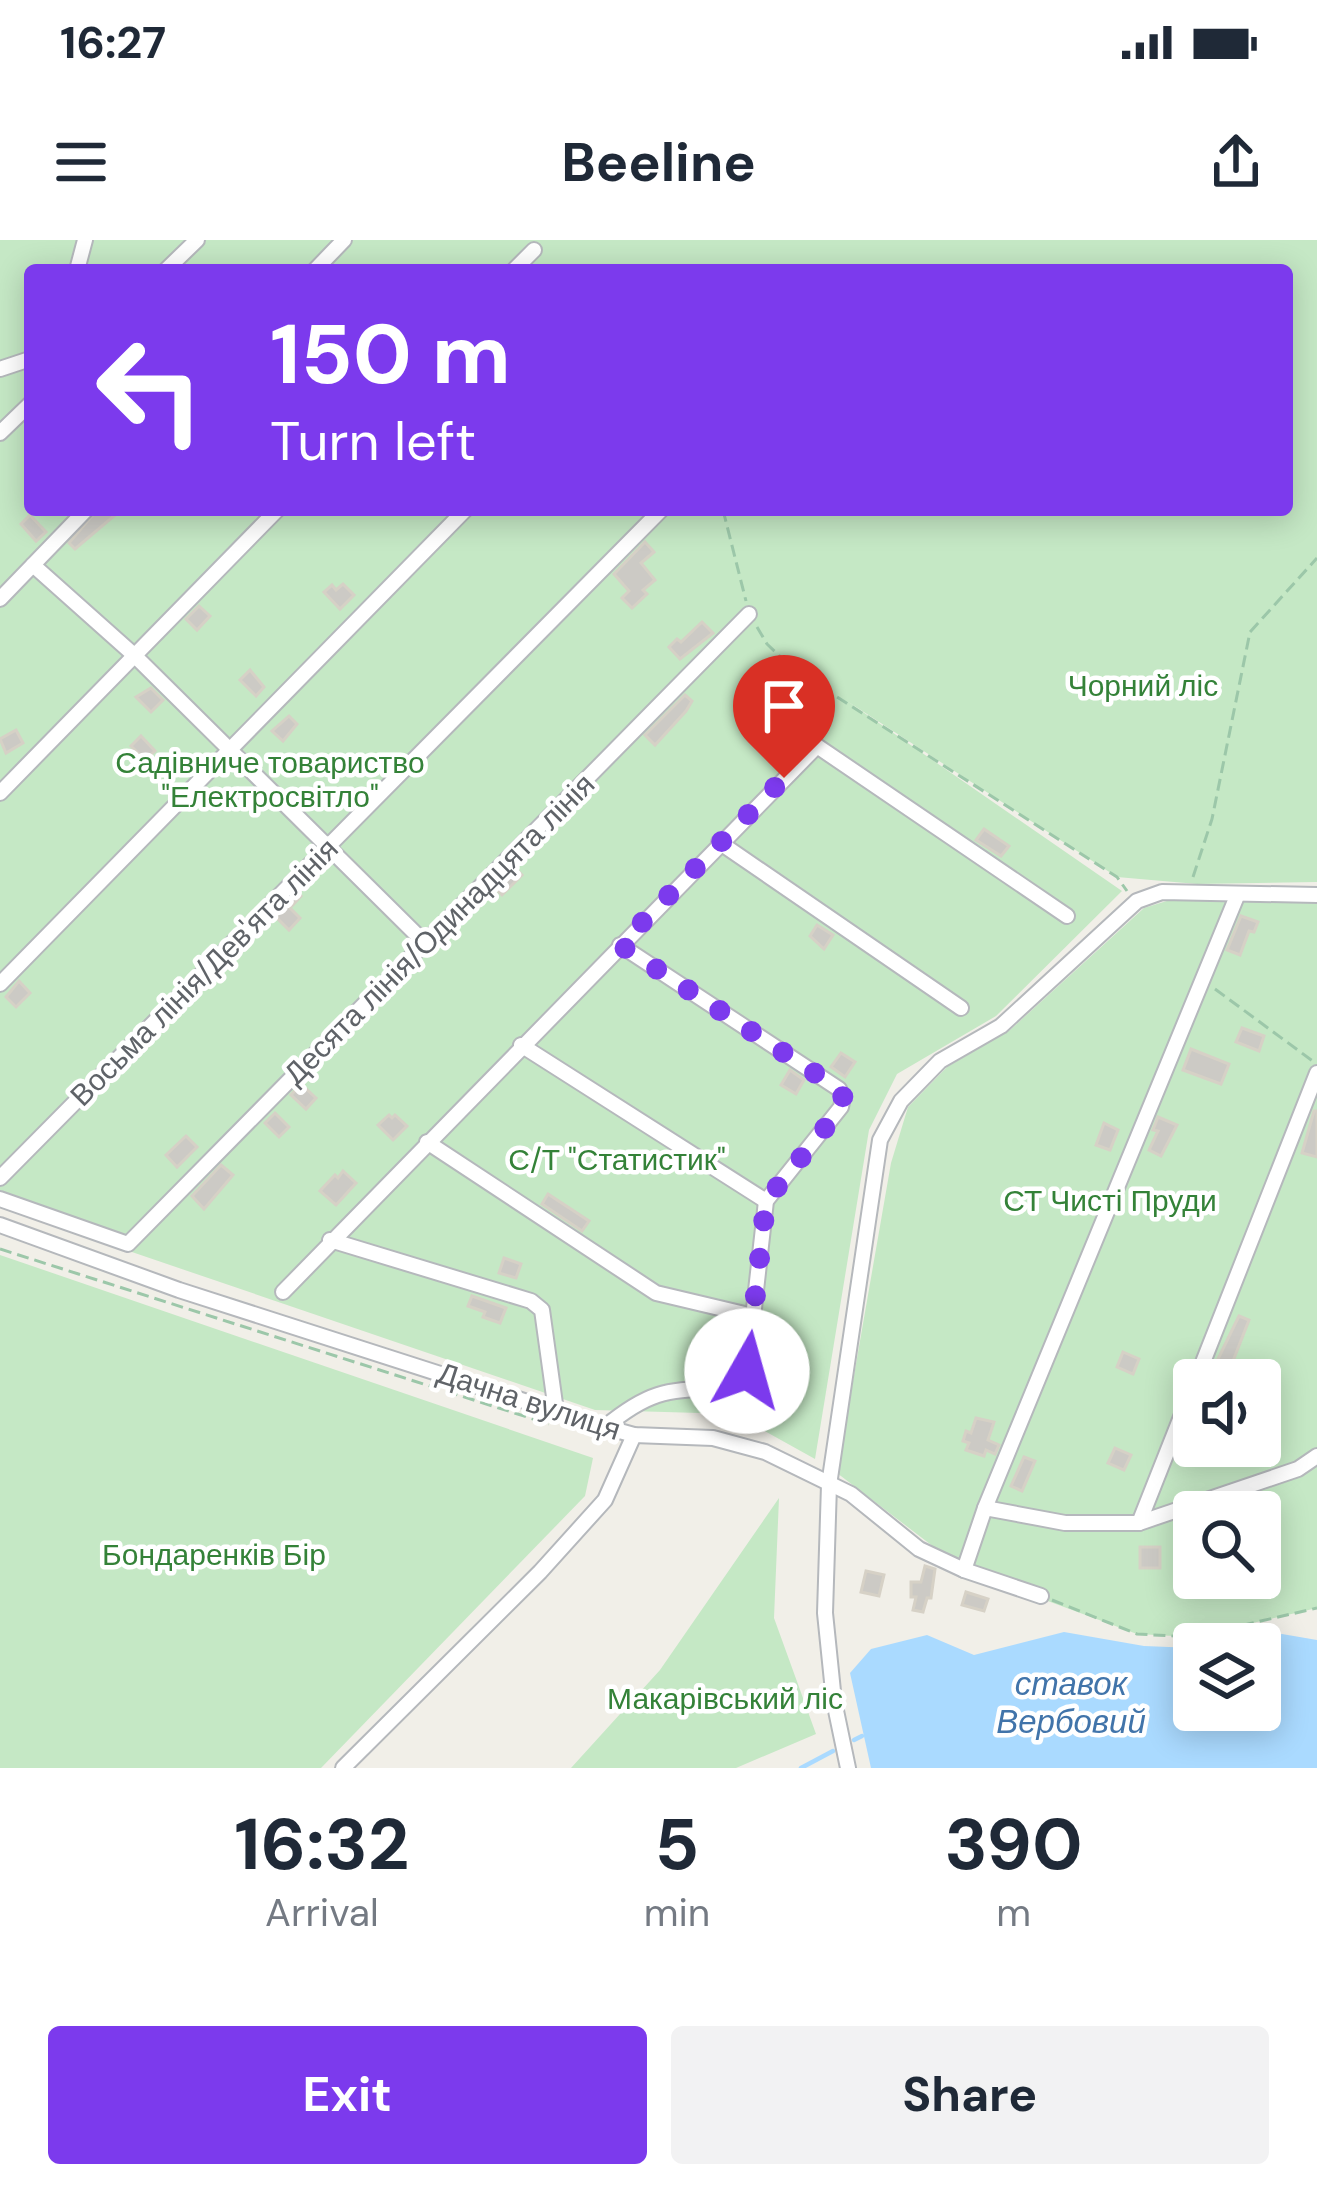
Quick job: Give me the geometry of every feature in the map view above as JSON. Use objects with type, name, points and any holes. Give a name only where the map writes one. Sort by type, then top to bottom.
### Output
[{"type":"street","points":[[172,264],[197,240]]},
{"type":"street","points":[[321,264],[344,240]]},
{"type":"street","points":[[520,264],[534,250]]},
{"type":"street","points":[[0,433],[24,410]]},
{"type":"street","points":[[0,599],[80,516]]},
{"type":"street","points":[[0,793],[271,516]]},
{"type":"street","points":[[0,984],[459,516]]},
{"type":"street","name":"Восьма лінія/Дев'ята лінія","points":[[0,1178],[655,516]]},
{"type":"street","points":[[33,565],[134,655],[425,943]]},
{"type":"street","name":"Десята лінія/Одинадцята лінія","points":[[0,1199],[128,1244],[749,614]]},
{"type":"street","points":[[283,1292],[817,746],[1067,916]]},
{"type":"street","points":[[719,842],[961,1008]]},
{"type":"street","points":[[848,1768],[834,1701],[825,1612],[829,1486],[880,1140],[901,1101],[940,1061],[1001,1026],[1135,903],[1162,892],[1317,895]]},
{"type":"street","points":[[964,1570],[985,1508],[1237,896]]},
{"type":"street","points":[[605,1427],[658,1391],[734,1387],[742,1382],[766,1201],[842,1107],[843,1097],[839,1089],[620,945]]},
{"type":"street","points":[[521,1045],[766,1201]]},
{"type":"street","points":[[1204,1359],[1317,1069]]},
{"type":"street","points":[[427,1142],[656,1293],[754,1316]]},
{"type":"street","name":"Дачна вулиця","points":[[0,1225],[560,1418],[634,1435],[713,1438],[765,1452],[851,1494],[920,1549],[1041,1597]]},
{"type":"street","points":[[330,1240],[531,1301],[542,1310],[560,1418]]},
{"type":"street","points":[[343,1768],[540,1572],[605,1500],[634,1435]]},
{"type":"street","points":[[1139,1523],[1173,1437]]},
{"type":"street","points":[[985,1508],[1065,1523],[1139,1523],[1298,1469],[1317,1456]]},
{"type":"path","points":[[724,516],[749,614],[767,644],[792,668],[1117,877],[1135,903]]},
{"type":"path","points":[[1188,892],[1212,819],[1250,632],[1317,558]]},
{"type":"path","points":[[1204,981],[1317,1069]]},
{"type":"path","points":[[0,1250],[544,1424],[560,1418]]},
{"type":"path","points":[[1041,1597],[1136,1634],[1192,1637],[1317,1609]]},
{"type":"green space","points":[[0,240],[1317,240],[1317,882],[1197,884],[1117,877],[847,701],[1122,891],[996,1016],[897,1074],[869,1130],[815,1459],[734,1414],[595,1410],[0,1207]]},
{"type":"green space","name":"СТ Чисті Пруди","points":[[1317,899],[1317,1608],[1252,1623],[1173,1623],[1173,1636],[1137,1634],[964,1570],[837,1473],[891,1163],[908,1107],[947,1067],[1010,1030],[1144,908],[1170,900]]},
{"type":"green space","name":"Бондаренків Бір","points":[[0,1255],[593,1458],[585,1496],[321,1768],[0,1768]]},
{"type":"green space","name":"Макарівський ліс","points":[[779,1498],[774,1618],[816,1734],[736,1768],[571,1768],[660,1670]]},
{"type":"water","name":"ставок Вербовий","points":[[1064,1632],[1173,1647],[1173,1731],[1281,1731],[1281,1634],[1317,1640],[1317,1768],[871,1768],[850,1673],[871,1649],[927,1635],[974,1655]]},
{"type":"building","points":[[31,516],[46,532],[36,541],[21,524]]},
{"type":"building","points":[[92,516],[114,516],[75,549],[69,543]]},
{"type":"building","points":[[645,542],[654,552],[641,563],[655,580],[632,608],[622,598],[629,591],[614,574]]},
{"type":"building","points":[[343,584],[354,595],[340,609],[324,592]]},
{"type":"building","points":[[199,606],[210,616],[197,630],[186,619]]},
{"type":"building","points":[[702,622],[713,633],[680,659],[669,647]]},
{"type":"building","points":[[250,670],[264,687],[256,696],[240,680]]},
{"type":"building","points":[[151,688],[163,700],[151,712],[136,697]]},
{"type":"building","points":[[685,695],[692,701],[686,711],[655,745],[645,735]]},
{"type":"building","points":[[289,716],[297,724],[283,741],[272,731]]},
{"type":"building","points":[[16,730],[23,743],[6,753],[0,739]]},
{"type":"building","points":[[141,736],[155,751],[145,760],[131,746]]},
{"type":"building","points":[[984,829],[1009,846],[1001,856],[976,840]]},
{"type":"building","points":[[515,868],[522,875],[502,895],[495,888]]},
{"type":"building","points":[[298,893],[301,896],[290,908],[300,918],[289,930],[275,916]]},
{"type":"building","points":[[1241,916],[1258,922],[1240,955],[1227,950]]},
{"type":"building","points":[[817,925],[833,935],[824,949],[810,936]]},
{"type":"building","points":[[19,981],[30,993],[16,1007],[6,997]]},
{"type":"building","points":[[1242,1028],[1264,1036],[1259,1051],[1236,1042]]},
{"type":"building","points":[[1191,1049],[1229,1064],[1221,1084],[1183,1070]]},
{"type":"building","points":[[841,1053],[855,1062],[845,1077],[831,1067]]},
{"type":"building","points":[[790,1070],[804,1080],[796,1094],[781,1085]]},
{"type":"building","points":[[301,1084],[316,1098],[306,1109],[291,1095]]},
{"type":"building","points":[[1317,1111],[1317,1157],[1302,1153]]},
{"type":"building","points":[[275,1113],[289,1127],[279,1137],[265,1123]]},
{"type":"building","points":[[389,1115],[407,1126],[393,1140],[378,1125]]},
{"type":"building","points":[[1158,1117],[1177,1125],[1161,1156],[1149,1150],[1158,1131],[1153,1130]]},
{"type":"building","points":[[1104,1123],[1118,1130],[1110,1150],[1096,1145]]},
{"type":"building","points":[[186,1136],[197,1147],[177,1167],[166,1155]]},
{"type":"building","points":[[221,1165],[233,1175],[204,1209],[192,1196]]},
{"type":"building","points":[[343,1171],[356,1183],[336,1205],[320,1191]]},
{"type":"building","points":[[548,1194],[589,1221],[582,1231],[542,1204]]},
{"type":"building","points":[[504,1258],[521,1264],[516,1278],[499,1273]]},
{"type":"building","points":[[472,1296],[506,1308],[500,1323],[468,1306]]},
{"type":"building","points":[[1239,1316],[1249,1320],[1234,1359],[1218,1359]]},
{"type":"building","points":[[1123,1352],[1139,1359],[1133,1374],[1117,1367]]},
{"type":"building","points":[[976,1418],[994,1422],[988,1440],[999,1445],[995,1454],[966,1450],[966,1431],[971,1433]]},
{"type":"building","points":[[1115,1448],[1131,1455],[1124,1470],[1108,1463]]},
{"type":"building","points":[[1024,1457],[1035,1461],[1022,1491],[1011,1486]]},
{"type":"building","points":[[1140,1547],[1160,1547],[1160,1568],[1140,1568]]},
{"type":"building","points":[[925,1566],[935,1569],[931,1598],[923,1612],[913,1610],[916,1597],[911,1597],[911,1582],[921,1582]]},
{"type":"building","points":[[866,1571],[884,1575],[879,1596],[861,1592]]},
{"type":"building","points":[[966,1592],[988,1599],[984,1611],[962,1605]]},
{"type":"waterway","points":[[854,1740],[862,1736]]},
{"type":"waterway","points":[[801,1768],[833,1751]]},
{"type":"route","points":[[747,1371],[766,1201],[842,1107],[843,1097],[839,1089],[620,945],[784,778]]},
{"type":"park label","name":"Чорний ліс","points":[[1143,685]]},
{"type":"park label","name":"Садівниче товариство \"Електросвітло\"","points":[[270,779]]},
{"type":"park label","name":"С/Т \"Статистик\"","points":[[617,1159]]}]
